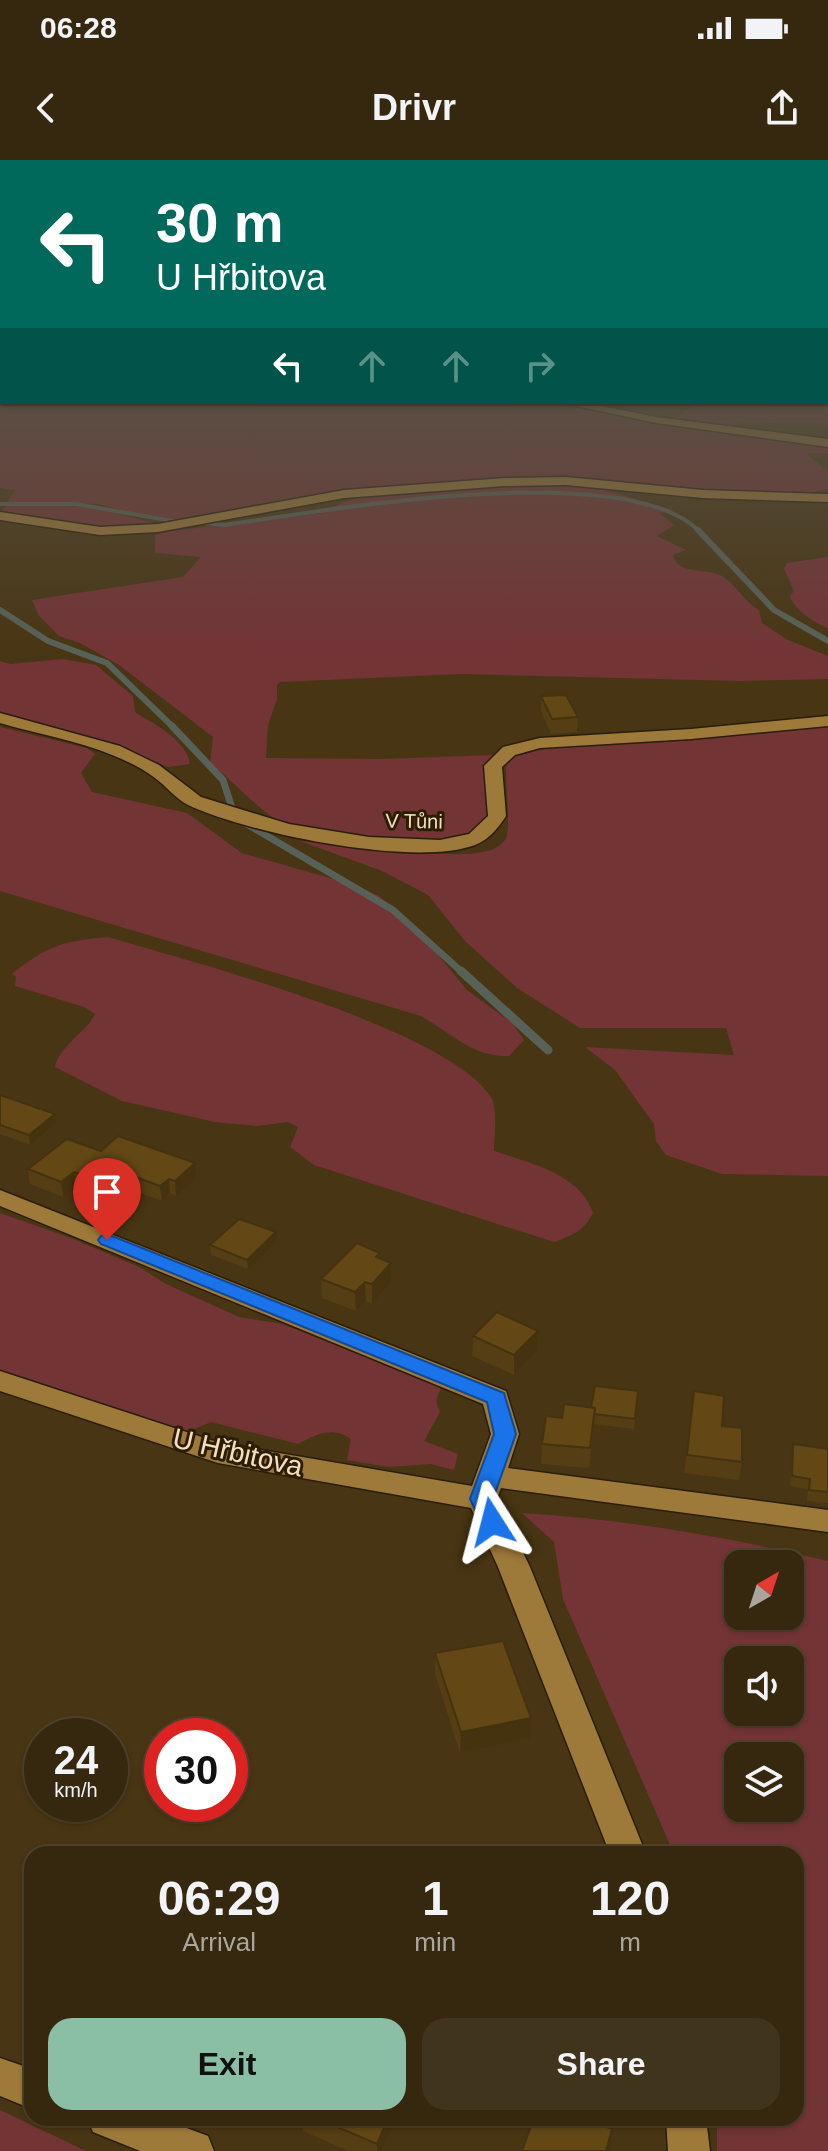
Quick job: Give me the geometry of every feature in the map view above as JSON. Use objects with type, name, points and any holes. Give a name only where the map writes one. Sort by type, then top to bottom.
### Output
[{"type":"street","points":[[0,516],[100,531],[158,528],[344,494],[566,481],[703,494],[828,498]]},
{"type":"street","name":"V Tůni","points":[[0,718],[128,755],[163,775],[191,799],[220,811],[270,825],[427,847],[464,842],[485,833],[497,816],[493,766],[509,751],[540,743],[691,734],[828,721]]},
{"type":"street","points":[[0,1197],[496,1398],[505,1434],[486,1488],[514,1567],[625,1846]]},
{"type":"street","name":"U Hřbitova","points":[[0,1381],[218,1453],[486,1488],[828,1521]]},
{"type":"street","points":[[0,2077],[24,2086]]},
{"type":"street","points":[[128,2126],[193,2151]]},
{"type":"street","points":[[687,2126],[689,2151]]},
{"type":"shaded area","points":[[0,468],[823,468],[828,472],[828,489],[808,493],[722,492],[568,480],[249,505],[252,507],[193,520],[159,520],[99,504],[8,502],[15,490],[0,488]]},
{"type":"shaded area","points":[[584,484],[673,510],[659,513],[674,525],[657,536],[686,550],[673,555],[676,562],[686,568],[722,576],[759,610],[762,623],[788,640],[828,656],[828,679],[738,681],[462,674],[280,682],[277,685],[277,699],[268,725],[266,758],[382,759],[492,755],[489,780],[491,820],[472,835],[456,839],[403,841],[342,836],[314,832],[276,820],[210,763],[213,737],[119,665],[80,643],[59,636],[39,616],[32,600],[183,577],[201,557],[155,553],[155,535],[163,532],[324,513],[343,503],[407,490]]},
{"type":"shaded area","points":[[8,504],[91,507],[162,525],[95,529],[0,513]]},
{"type":"shaded area","points":[[828,557],[828,628],[800,611],[792,601],[790,596],[794,591],[784,569],[787,563]]},
{"type":"shaded area","points":[[63,659],[96,665],[133,696],[135,712],[183,747],[190,764],[168,767],[125,749],[0,713],[0,661],[10,664]]},
{"type":"shaded area","points":[[828,724],[828,1176],[722,1174],[666,1155],[656,1141],[654,1124],[615,1070],[585,1047],[734,1055],[726,1028],[580,1028],[517,988],[465,941],[428,895],[382,871],[300,841],[471,854],[493,849],[506,838],[506,764],[515,756],[544,749]]},
{"type":"shaded area","points":[[0,727],[87,748],[95,754],[81,773],[92,792],[187,813],[242,853],[355,885],[379,896],[439,956],[467,990],[512,1023],[524,1040],[509,1056],[485,1053],[421,1016],[0,891]]},
{"type":"shaded area","points":[[108,937],[314,1000],[424,1046],[465,1071],[491,1097],[495,1115],[494,1151],[566,1179],[587,1200],[593,1213],[590,1219],[577,1232],[554,1242],[314,1165],[290,1147],[298,1127],[288,1122],[257,1126],[215,1122],[122,1101],[55,1067],[62,1053],[95,1014],[84,1007],[15,986],[16,977],[12,974],[57,946]]},
{"type":"shaded area","points":[[0,1213],[71,1238],[139,1267],[166,1284],[239,1317],[282,1324],[442,1385],[436,1401],[440,1412],[424,1441],[458,1454],[454,1470],[431,1464],[389,1467],[347,1460],[351,1439],[331,1432],[298,1444],[211,1422],[190,1431],[169,1428],[0,1370]]},
{"type":"shaded area","points":[[522,1513],[676,1530],[779,1550],[724,1550],[724,1630],[804,1630],[804,1556],[828,1561],[828,2151],[717,2151],[717,2126],[804,2126],[804,1846],[671,1846],[563,1599],[554,1542]]},
{"type":"shaded area","points":[[0,2110],[24,2121],[24,2126],[34,2126],[86,2151],[0,2151]]},
{"type":"building","points":[[566,695],[578,717],[552,719],[541,696]]},
{"type":"building","points":[[0,1095],[55,1114],[29,1135],[0,1125]]},
{"type":"building","points":[[118,1136],[195,1163],[175,1181],[169,1179],[160,1186],[94,1162],[80,1174],[74,1172],[61,1182],[28,1169],[67,1139],[101,1151]]},
{"type":"building","points":[[239,1219],[276,1232],[247,1260],[210,1245]]},
{"type":"building","points":[[357,1243],[380,1253],[376,1257],[391,1263],[372,1284],[365,1282],[355,1292],[321,1279]]},
{"type":"building","points":[[497,1312],[538,1331],[514,1355],[473,1336]]},
{"type":"building","points":[[595,1386],[638,1391],[635,1419],[594,1414],[595,1408],[591,1407]]},
{"type":"building","points":[[694,1391],[724,1396],[722,1426],[742,1428],[742,1462],[687,1455]]},
{"type":"building","points":[[564,1404],[595,1408],[590,1448],[542,1444],[546,1416],[562,1418]]},
{"type":"building","points":[[793,1444],[828,1449],[828,1492],[809,1490],[810,1479],[792,1476]]},
{"type":"building","points":[[503,1641],[531,1718],[461,1732],[435,1653]]},
{"type":"building","points":[[335,2126],[385,2126],[377,2144]]},
{"type":"building","points":[[531,2126],[604,2126],[612,2129],[606,2151],[522,2151]]},
{"type":"waterway","points":[[204,523],[224,525],[399,501],[544,493],[609,497],[663,509],[700,532]]},
{"type":"waterway","points":[[0,504],[76,504],[178,522]]},
{"type":"waterway","points":[[700,532],[774,610],[828,641]]},
{"type":"waterway","points":[[0,610],[48,641],[107,663],[173,727]]},
{"type":"waterway","points":[[173,727],[223,780],[233,811]]},
{"type":"waterway","points":[[245,823],[393,910],[463,973]]},
{"type":"waterway","points":[[461,971],[548,1050]]},
{"type":"route","points":[[107,1240],[496,1398],[505,1434],[482,1499],[492,1522]]}]
